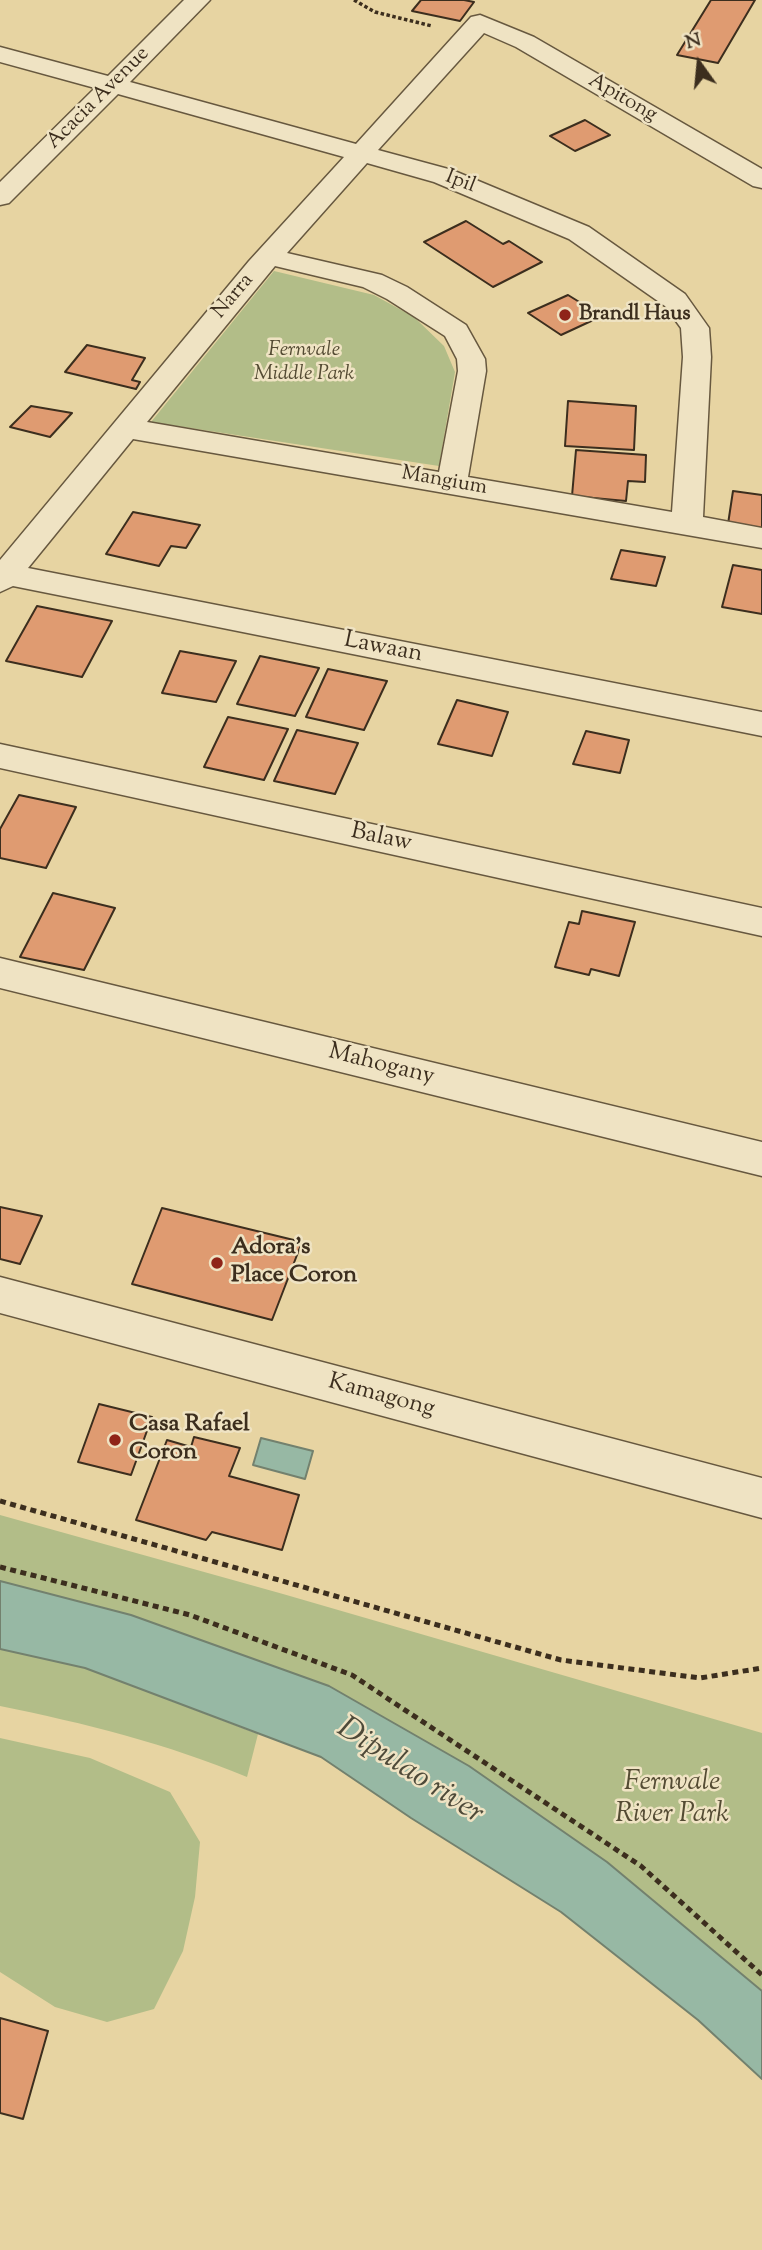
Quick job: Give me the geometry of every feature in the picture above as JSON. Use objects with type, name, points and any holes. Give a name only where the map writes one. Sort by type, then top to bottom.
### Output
[{"type":"street","name":"Acacia Avenue","points":[[0,197],[198,0]]},
{"type":"street","name":"Narra","points":[[2,578],[270,257],[475,28]]},
{"type":"street","name":"Apitong","points":[[475,28],[526,42],[762,180]]},
{"type":"street","name":"Ipil","points":[[0,54],[443,176],[579,233],[675,300],[695,328],[697,357],[687,525]]},
{"type":"street","points":[[270,257],[372,281],[397,293],[456,331],[471,359],[472,371],[452,483]]},
{"type":"street","name":"Mangium","points":[[125,428],[762,538]]},
{"type":"street","name":"Lawaan","points":[[2,578],[762,724]]},
{"type":"street","name":"Balaw","points":[[0,756],[762,922]]},
{"type":"street","name":"Mahogany","points":[[0,973],[762,1159]]},
{"type":"street","name":"Kamagong","points":[[0,1295],[762,1498]]},
{"type":"path","points":[[354,0],[375,12],[402,20],[475,28]]},
{"type":"path","points":[[0,1502],[561,1660],[699,1678],[762,1668]]},
{"type":"path","points":[[0,1567],[190,1615],[352,1675],[641,1866],[762,1975]]},
{"type":"green space","name":"Fernvale Middle Park","points":[[274,271],[374,295],[414,317],[444,346],[455,372],[439,466],[151,422]]},
{"type":"green space","name":"Fernvale River Park","points":[[0,1515],[762,1733],[762,1991],[607,1862],[469,1766],[329,1686],[131,1615],[0,1581]]},
{"type":"green space","points":[[0,1649],[85,1668],[258,1734],[247,1777],[187,1754],[125,1736],[0,1706]]},
{"type":"green space","points":[[0,1738],[90,1758],[170,1792],[200,1842],[195,1897],[183,1951],[154,2009],[107,2022],[55,2007],[0,1972]]},
{"type":"water","points":[[261,1438],[313,1451],[305,1479],[253,1465]]},
{"type":"water","name":"Dipulao river","points":[[0,1581],[131,1615],[329,1686],[469,1766],[607,1862],[762,1991],[762,2079],[698,2020],[561,1912],[411,1818],[321,1757],[85,1668],[0,1649]]},
{"type":"building","points":[[421,0],[474,2],[460,21],[412,11]]},
{"type":"building","points":[[711,0],[755,0],[718,63],[677,55]]},
{"type":"building","points":[[585,120],[610,135],[575,151],[550,136]]},
{"type":"building","points":[[466,221],[503,244],[509,241],[542,262],[493,287],[424,242]]},
{"type":"building","name":"Brandl Haus","points":[[568,295],[602,316],[561,335],[528,313]]},
{"type":"building","points":[[87,345],[145,358],[132,380],[140,382],[136,389],[65,372]]},
{"type":"building","points":[[568,401],[636,406],[634,450],[565,446]]},
{"type":"building","points":[[31,406],[72,413],[50,437],[10,427]]},
{"type":"building","points":[[576,450],[646,455],[645,482],[628,481],[626,501],[572,496]]},
{"type":"building","points":[[733,491],[762,495],[762,528],[728,524]]},
{"type":"building","points":[[133,512],[200,525],[186,548],[171,546],[159,566],[106,554]]},
{"type":"building","points":[[621,550],[665,557],[656,586],[611,579]]},
{"type":"building","points":[[733,565],[762,570],[762,614],[722,607]]},
{"type":"building","points":[[37,606],[112,621],[82,677],[6,661]]},
{"type":"building","points":[[180,651],[236,661],[216,702],[162,693]]},
{"type":"building","points":[[260,656],[319,668],[295,716],[237,704]]},
{"type":"building","points":[[328,669],[387,681],[364,730],[306,717]]},
{"type":"building","points":[[457,700],[508,712],[492,756],[438,744]]},
{"type":"building","points":[[228,717],[288,729],[264,780],[204,767]]},
{"type":"building","points":[[297,730],[358,743],[335,794],[274,781]]},
{"type":"building","points":[[586,731],[629,740],[620,773],[573,764]]},
{"type":"building","points":[[19,795],[76,807],[46,868],[0,858],[0,829]]},
{"type":"building","points":[[53,893],[115,908],[84,970],[20,957]]},
{"type":"building","points":[[582,911],[635,922],[619,976],[591,969],[589,975],[555,967],[569,922],[579,924]]},
{"type":"building","points":[[0,1207],[42,1216],[20,1264],[0,1259]]},
{"type":"building","name":"Adora's Place Coron","points":[[162,1208],[302,1242],[272,1320],[132,1284]]},
{"type":"building","name":"Casa Rafael Coron","points":[[99,1404],[152,1417],[131,1475],[78,1462]]},
{"type":"building","points":[[194,1437],[240,1448],[229,1476],[299,1495],[282,1550],[212,1532],[206,1540],[136,1520],[167,1440],[191,1447]]},
{"type":"building","points":[[0,2018],[48,2031],[23,2119],[0,2113]]},
{"type":"place","name":"Brandl Haus","points":[[565,315]]},
{"type":"place","name":"Adora's Place Coron","points":[[217,1263]]},
{"type":"place","name":"Casa Rafael Coron","points":[[115,1440]]}]
